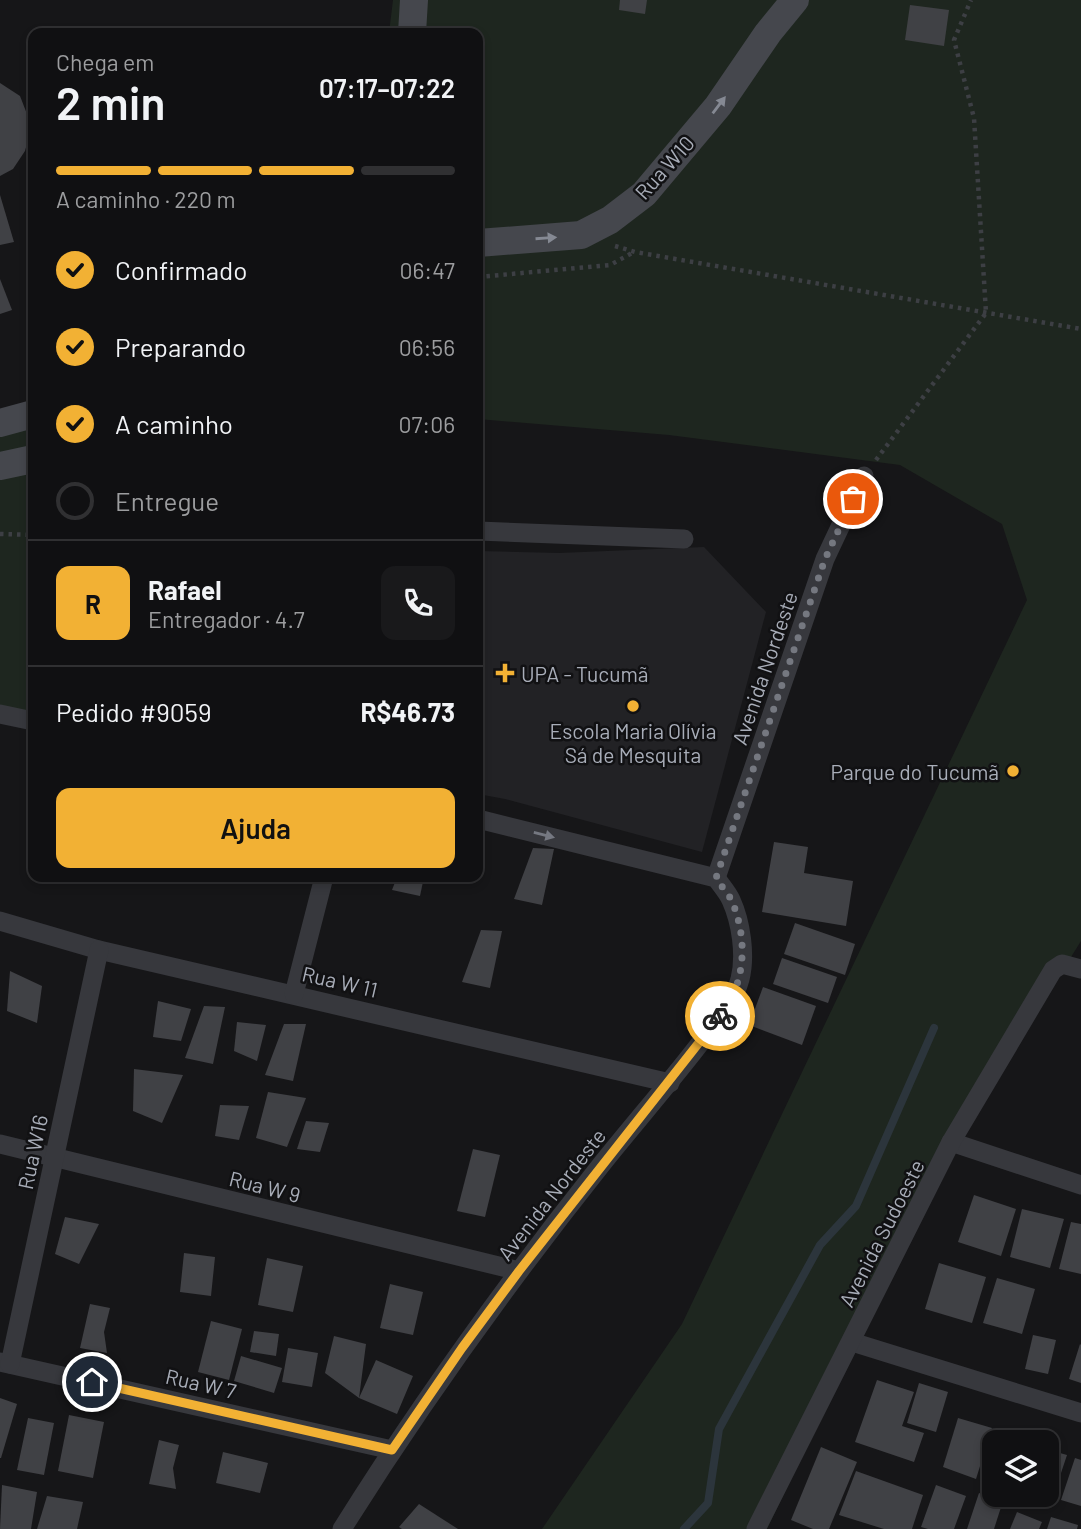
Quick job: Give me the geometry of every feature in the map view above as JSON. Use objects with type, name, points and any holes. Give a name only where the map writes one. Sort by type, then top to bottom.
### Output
[{"type":"street","points":[[412,28],[414,0]]},
{"type":"street","name":"Rua W10","points":[[483,243],[581,236],[610,220],[644,194],[718,106],[768,33],[795,0]]},
{"type":"street","points":[[0,423],[28,415]]},
{"type":"street","points":[[0,466],[28,460]]},
{"type":"street","name":"Avenida Nordeste","points":[[342,1529],[462,1348],[601,1165],[670,1083],[732,1002],[741,977],[741,935],[732,900],[716,878],[825,559],[864,476]]},
{"type":"street","points":[[483,531],[684,539]]},
{"type":"street","points":[[0,714],[28,720]]},
{"type":"street","points":[[483,820],[716,878]]},
{"type":"street","points":[[294,994],[323,882]]},
{"type":"street","name":"Rua W 11","points":[[0,921],[99,950],[670,1083]]},
{"type":"street","name":"Rua W16","points":[[5,1363],[54,1158],[99,950]]},
{"type":"street","name":"Avenida Sudoeste","points":[[756,1529],[951,1142],[1053,970],[1066,964],[1081,969]]},
{"type":"street","points":[[951,1142],[1081,1185]]},
{"type":"street","name":"Rua W 9","points":[[0,1144],[519,1271]]},
{"type":"street","points":[[852,1342],[1081,1413]]},
{"type":"street","name":"Rua W 7","points":[[5,1363],[392,1450]]},
{"type":"path","points":[[864,476],[986,313],[974,118],[954,40],[971,0]]},
{"type":"path","points":[[581,236],[635,252],[1081,328]]},
{"type":"path","points":[[483,277],[610,265],[635,252]]},
{"type":"path","points":[[0,534],[28,535]]},
{"type":"shaded area","name":"Parque do Tucumã","points":[[393,0],[1081,0],[1081,941],[948,1154],[767,1529],[542,1529],[682,1324],[1027,600],[1002,524],[900,465],[669,435],[483,419],[483,28],[390,28]]},
{"type":"shaded area","points":[[28,413],[28,720],[0,714],[0,422]]},
{"type":"shaded area","name":"Escola Maria Olívia Sá de Mesquita","points":[[704,547],[766,612],[702,852],[483,795],[483,551],[559,553]]},
{"type":"building","points":[[620,0],[647,0],[645,14],[619,10]]},
{"type":"building","points":[[910,5],[949,10],[944,46],[905,40]]},
{"type":"building","points":[[0,83],[20,96],[27,114],[28,140],[25,151],[13,169],[0,176]]},
{"type":"building","points":[[0,195],[14,242],[0,245]]},
{"type":"building","points":[[0,279],[12,310],[0,314]]},
{"type":"building","points":[[774,842],[808,847],[804,873],[853,881],[846,926],[762,912]]},
{"type":"building","points":[[533,848],[554,849],[542,905],[514,899]]},
{"type":"building","points":[[395,882],[423,882],[420,896],[392,890]]},
{"type":"building","points":[[795,923],[855,944],[845,975],[784,954]]},
{"type":"building","points":[[481,930],[502,931],[490,988],[462,982]]},
{"type":"building","points":[[782,958],[837,977],[828,1003],[773,984]]},
{"type":"building","points":[[10,971],[42,986],[37,1023],[7,1011]]},
{"type":"building","points":[[763,987],[816,1006],[802,1045],[749,1025]]},
{"type":"building","points":[[158,1001],[191,1009],[181,1041],[153,1037]]},
{"type":"building","points":[[204,1006],[225,1007],[213,1064],[185,1058]]},
{"type":"building","points":[[237,1022],[266,1025],[257,1061],[234,1051]]},
{"type":"building","points":[[284,1024],[306,1024],[293,1081],[265,1075]]},
{"type":"building","points":[[134,1069],[183,1075],[162,1123],[133,1111]]},
{"type":"building","points":[[268,1092],[306,1098],[287,1147],[256,1138]]},
{"type":"building","points":[[220,1105],[249,1106],[239,1140],[215,1136]]},
{"type":"building","points":[[306,1121],[329,1123],[320,1152],[297,1149]]},
{"type":"building","points":[[473,1149],[500,1155],[485,1217],[457,1211]]},
{"type":"building","points":[[974,1195],[1016,1209],[1001,1256],[958,1242]]},
{"type":"building","points":[[1022,1209],[1064,1219],[1050,1268],[1010,1257]]},
{"type":"building","points":[[65,1217],[99,1224],[79,1264],[55,1254]]},
{"type":"building","points":[[1071,1222],[1081,1224],[1081,1274],[1059,1269]]},
{"type":"building","points":[[184,1253],[215,1257],[211,1296],[180,1292]]},
{"type":"building","points":[[267,1258],[303,1266],[293,1312],[258,1305]]},
{"type":"building","points":[[939,1263],[986,1277],[972,1323],[925,1309]]},
{"type":"building","points":[[997,1278],[1035,1289],[1022,1334],[983,1323]]},
{"type":"building","points":[[390,1284],[423,1292],[413,1335],[380,1328]]},
{"type":"building","points":[[90,1304],[110,1308],[104,1332],[107,1353],[80,1348]]},
{"type":"building","points":[[211,1321],[242,1329],[229,1380],[198,1372]]},
{"type":"building","points":[[254,1331],[279,1334],[276,1356],[250,1352]]},
{"type":"building","points":[[1033,1335],[1056,1340],[1048,1374],[1025,1369]]},
{"type":"building","points":[[334,1336],[366,1344],[359,1398],[325,1373]]},
{"type":"building","points":[[1081,1345],[1081,1383],[1069,1379]]},
{"type":"building","points":[[288,1348],[318,1353],[312,1387],[282,1382]]},
{"type":"building","points":[[241,1356],[282,1368],[274,1393],[234,1381]]},
{"type":"building","points":[[376,1360],[413,1376],[397,1414],[359,1398]]},
{"type":"building","points":[[877,1380],[914,1392],[902,1426],[924,1433],[914,1462],[855,1442]]},
{"type":"building","points":[[919,1383],[948,1392],[936,1432],[907,1423]]},
{"type":"building","points":[[0,1398],[17,1404],[1,1458],[0,1458]]},
{"type":"building","points":[[69,1415],[104,1422],[93,1478],[58,1471]]},
{"type":"building","points":[[28,1418],[54,1423],[44,1475],[17,1470]]},
{"type":"building","points":[[958,1418],[992,1428],[982,1430],[982,1460],[976,1479],[943,1467]]},
{"type":"building","points":[[159,1440],[179,1445],[173,1468],[176,1489],[149,1484]]},
{"type":"building","points":[[821,1447],[857,1462],[829,1529],[813,1529],[791,1520]]},
{"type":"building","points":[[223,1452],[268,1463],[260,1493],[216,1483]]},
{"type":"building","points":[[1059,1453],[1067,1455],[1059,1479]]},
{"type":"building","points":[[1075,1458],[1081,1460],[1081,1506],[1061,1500]]},
{"type":"building","points":[[856,1471],[923,1495],[912,1529],[884,1529],[839,1515]]},
{"type":"building","points":[[2,1485],[37,1492],[31,1529],[0,1529]]},
{"type":"building","points":[[936,1485],[966,1496],[954,1529],[921,1527]]},
{"type":"building","points":[[979,1493],[982,1494],[982,1507],[1001,1507],[994,1529],[967,1529]]},
{"type":"building","points":[[47,1496],[83,1502],[77,1529],[37,1529]]},
{"type":"building","points":[[419,1504],[458,1529],[399,1527]]},
{"type":"building","points":[[1017,1512],[1042,1522],[1039,1529],[1010,1529]]},
{"type":"building","points":[[1051,1517],[1078,1525],[1077,1529],[1047,1529]]},
{"type":"waterway","points":[[684,1529],[708,1503],[719,1429],[820,1245],[856,1206],[934,1028]]},
{"type":"way so far","points":[[720,1016],[732,1002],[741,977],[743,954],[732,900],[716,878],[825,559],[853,499]]},
{"type":"place","name":"UPA - Tucumã","points":[[505,673]]},
{"type":"place","name":"Escola Maria Olívia Sá de Mesquita","points":[[633,706]]},
{"type":"place","name":"Parque do Tucumã","points":[[1013,771]]},
{"type":"route","points":[[92,1382],[392,1450],[519,1271],[601,1165],[670,1083],[720,1016]]}]
